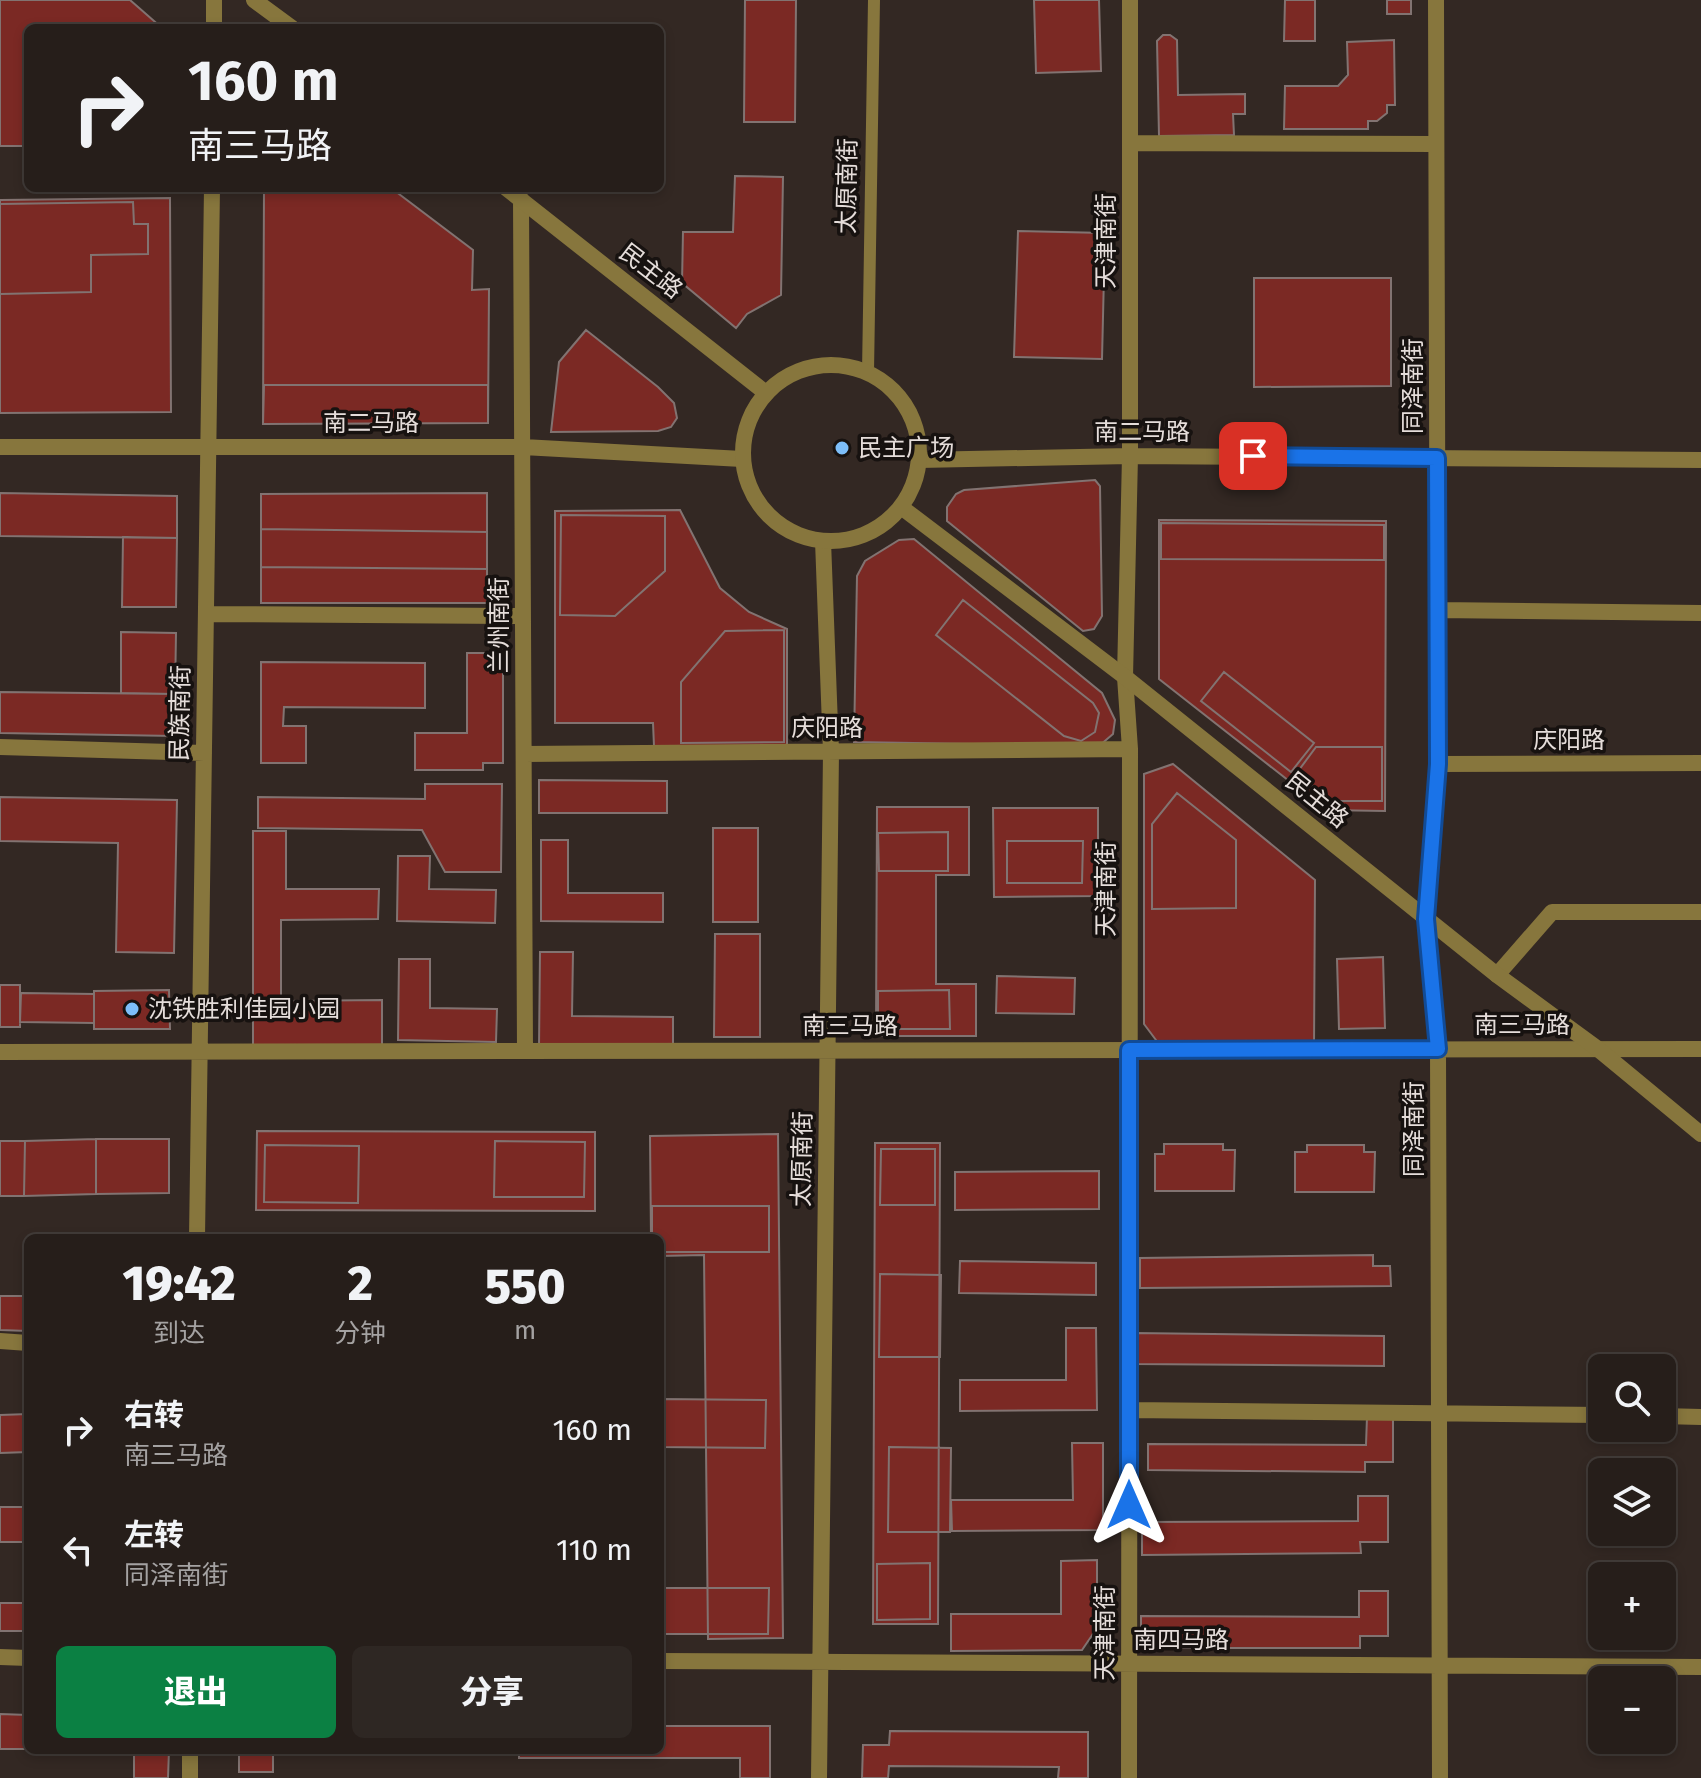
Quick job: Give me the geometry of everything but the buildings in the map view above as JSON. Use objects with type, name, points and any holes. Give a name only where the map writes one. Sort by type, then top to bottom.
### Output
[{"type":"street","points":[[214,0],[214,24]]},
{"type":"street","points":[[254,0],[287,24]]},
{"type":"street","name":"太原南街","points":[[868,372],[874,0]]},
{"type":"street","name":"天津南街","points":[[1129,1778],[1130,749],[1125,677],[1130,456],[1130,0]]},
{"type":"street","name":"同泽南街","points":[[1436,0],[1438,764],[1426,919],[1438,1049],[1440,1778]]},
{"type":"street","points":[[1130,143],[1436,144]]},
{"type":"street","name":"民族南街","points":[[197,1234],[212,192]]},
{"type":"street","name":"民主路","points":[[511,192],[766,393]]},
{"type":"street","name":"兰州南街","points":[[521,199],[525,1051]]},
{"type":"street","points":[[841,365],[868,372],[890,387],[908,408],[917,433],[919,460],[913,485],[901,507],[879,527],[852,539],[823,541],[799,535],[777,523],[759,506],[748,483],[742,459],[744,435],[752,413],[766,393],[788,376],[813,366],[841,365]]},
{"type":"street","name":"南二马路","points":[[0,447],[523,447],[742,459]]},
{"type":"street","name":"南二马路","points":[[919,460],[1130,456],[1701,460]]},
{"type":"street","name":"民主路","points":[[901,507],[1125,677],[1497,975],[1598,1049],[1701,1134]]},
{"type":"street","name":"太原南街","points":[[819,1778],[831,752],[823,541]]},
{"type":"street","points":[[1437,610],[1701,613]]},
{"type":"street","points":[[206,614],[523,616]]},
{"type":"street","points":[[0,747],[204,753]]},
{"type":"street","name":"庆阳路","points":[[524,754],[1130,749]]},
{"type":"street","name":"庆阳路","points":[[1438,764],[1701,763]]},
{"type":"street","points":[[1497,975],[1552,912],[1701,912]]},
{"type":"street","name":"南三马路","points":[[0,1052],[1701,1049]]},
{"type":"street","points":[[0,1341],[24,1343]]},
{"type":"street","points":[[1129,1410],[1588,1415]]},
{"type":"street","points":[[1676,1416],[1701,1417]]},
{"type":"street","points":[[0,1657],[24,1658]]},
{"type":"street","name":"南四马路","points":[[664,1661],[1701,1667]]},
{"type":"street","points":[[190,1754],[190,1778]]},
{"type":"place","name":"民主广场","points":[[842,448]]},
{"type":"place","name":"沈铁胜利佳园小园","points":[[132,1009]]},
{"type":"route","points":[[1129,1505],[1129,1050],[1438,1049],[1426,919],[1438,764],[1437,458],[1253,456]]}]
